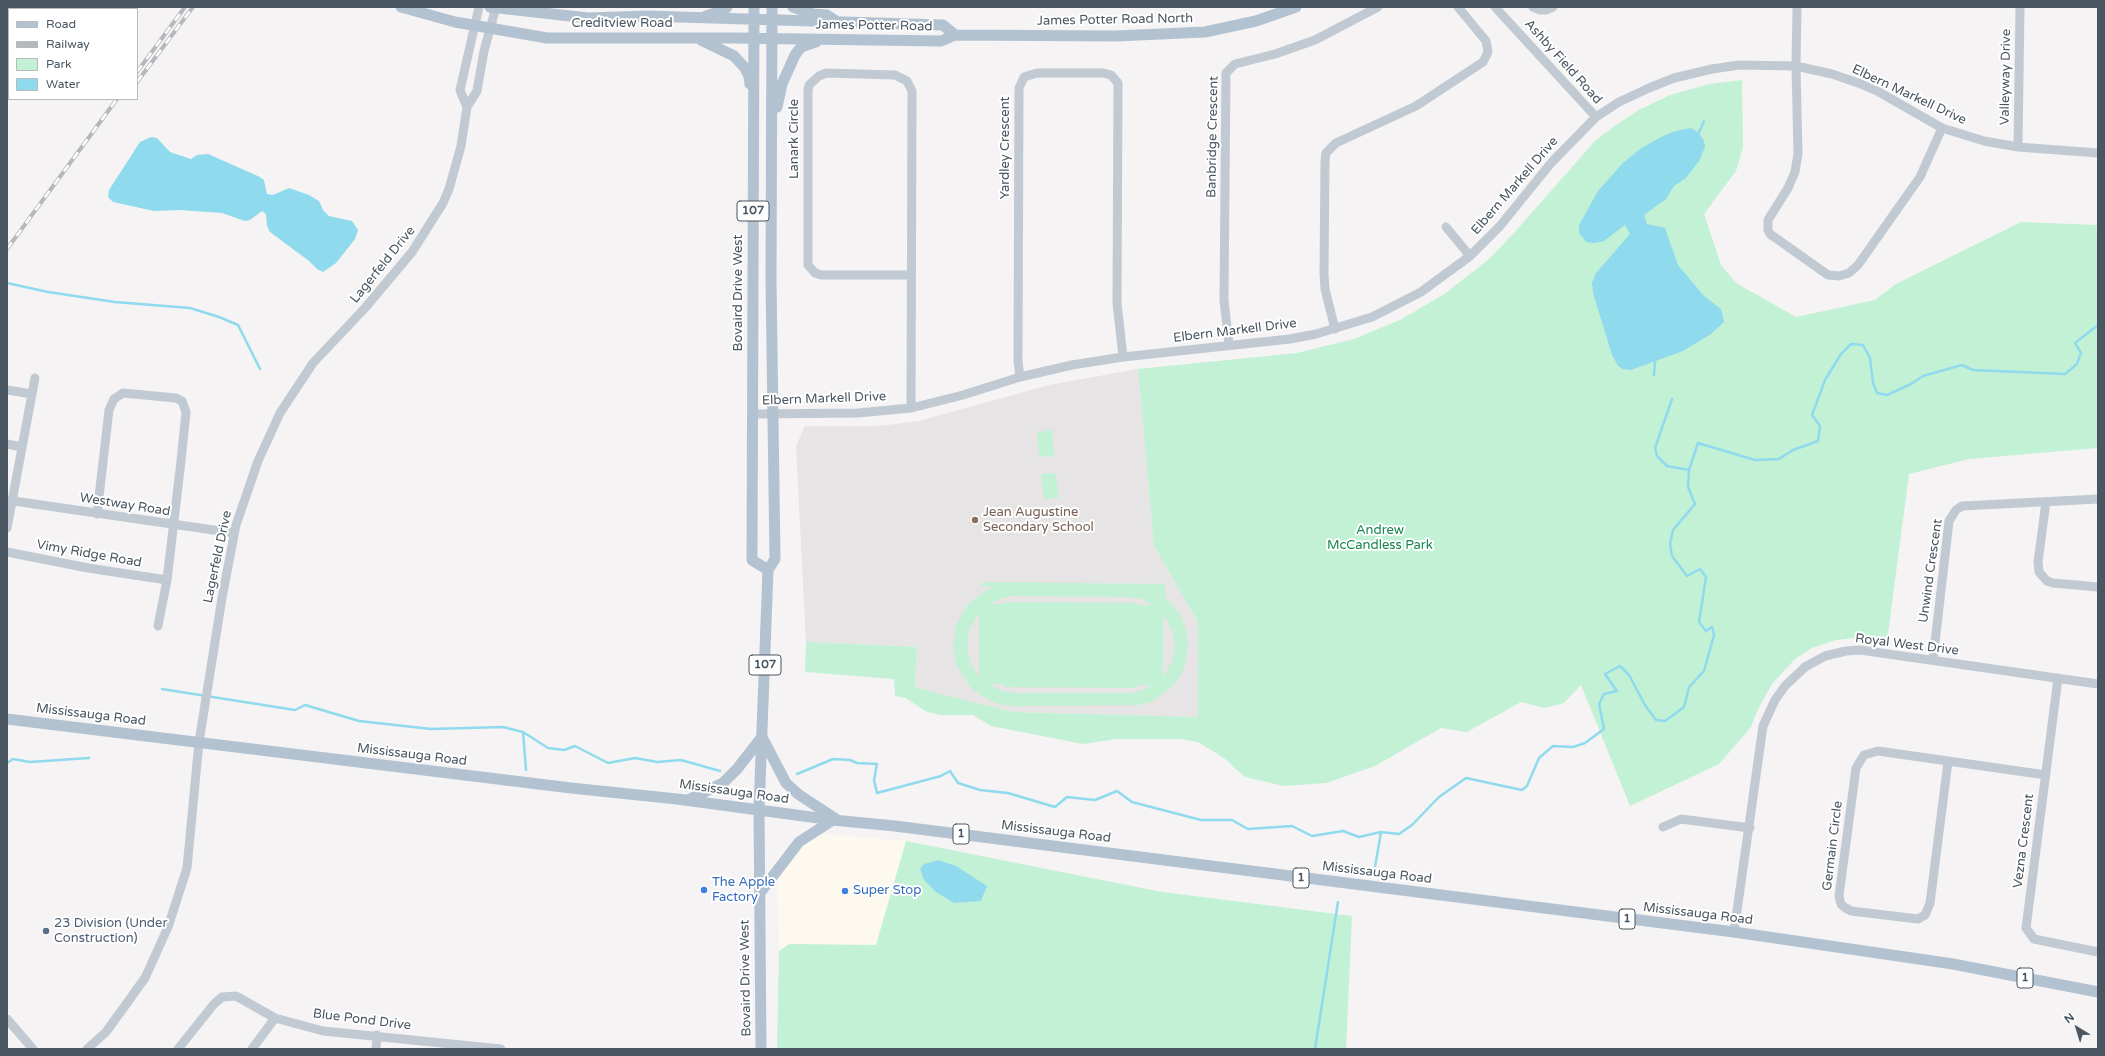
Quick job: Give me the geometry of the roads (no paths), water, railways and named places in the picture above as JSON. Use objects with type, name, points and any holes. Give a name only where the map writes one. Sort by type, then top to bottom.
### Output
[{"type":"main road","points":[[401,7],[455,22],[490,29]]},
{"type":"main road","name":"Creditview Road","points":[[494,7],[588,18],[647,16],[754,21]]},
{"type":"main road","points":[[695,18],[724,10],[727,7]]},
{"type":"main road","name":"Bovaird Drive West","points":[[754,7],[752,560],[768,570]]},
{"type":"main road","name":"Bovaird Drive West","points":[[761,1049],[759,809],[768,570],[775,559],[771,288],[772,7]]},
{"type":"main road","points":[[793,7],[813,14],[827,15],[838,23]]},
{"type":"main road","name":"James Potter Road North","points":[[955,35],[1116,36],[1205,32],[1256,21],[1296,7]]},
{"type":"main road","name":"James Potter Road","points":[[754,21],[943,25],[955,35],[941,41],[754,38]]},
{"type":"main road","name":"Creditview Road","points":[[490,29],[560,39],[754,38]]},
{"type":"main road","points":[[694,38],[723,49],[734,56],[741,63],[749,76],[754,111]]},
{"type":"main road","points":[[772,125],[782,84],[795,55],[801,47],[811,43],[833,39]]},
{"type":"main road","name":"Mississauga Road","points":[[7,719],[571,788],[688,800],[836,821],[895,826],[1734,932],[1953,964],[2098,992]]},
{"type":"main road","points":[[688,800],[723,782],[737,769],[762,737],[786,783],[798,794],[836,821],[799,842],[760,893]]},
{"type":"street","name":"Lagerfeld Drive","points":[[467,107],[460,90],[479,7]]},
{"type":"street","name":"Lagerfeld Drive","points":[[87,1049],[106,1032],[145,978],[168,927],[187,868],[199,742],[234,534],[258,461],[280,413],[313,363],[365,308],[412,252],[443,203],[449,189],[461,146],[467,107],[478,91],[484,51],[494,7]]},
{"type":"street","name":"Banbridge Crescent","points":[[1229,345],[1224,300],[1226,73],[1235,64],[1275,54],[1315,40],[1378,7]]},
{"type":"street","points":[[1335,329],[1325,289],[1324,274],[1324,161],[1326,154],[1336,143],[1416,106],[1483,62],[1488,52],[1486,41],[1458,7]]},
{"type":"street","name":"Ashby Field Road","points":[[1496,7],[1596,117]]},
{"type":"street","points":[[1533,7],[1540,10],[1546,10],[1553,7]]},
{"type":"street","points":[[1797,7],[1796,66],[1798,154],[1791,183],[1770,216],[1767,225],[1770,234],[1828,275],[1843,275],[1858,265],[1920,177],[1942,128]]},
{"type":"street","name":"Valleyway Drive","points":[[2018,147],[2020,7]]},
{"type":"street","name":"Elbern Markell Drive","points":[[753,414],[858,413],[911,408],[962,395],[1020,377],[1124,357],[1290,338],[1335,329],[1372,317],[1405,301],[1438,281],[1470,256],[1500,226],[1551,163],[1596,117],[1637,93],[1692,73],[1739,65],[1796,66],[1832,74],[1860,84],[1879,92],[1942,128],[1984,141],[2018,147],[2098,153]]},
{"type":"street","name":"Lanark Circle","points":[[911,275],[821,275],[815,273],[808,265],[808,91],[809,85],[819,76],[826,73],[895,75],[902,77],[910,86],[912,91],[911,408]]},
{"type":"street","name":"Yardley Crescent","points":[[1020,377],[1018,361],[1019,88],[1024,77],[1037,73],[1103,73],[1111,75],[1118,84],[1117,303],[1124,357]]},
{"type":"street","points":[[1446,227],[1470,256]]},
{"type":"street","points":[[7,528],[9,500],[22,447],[35,378]]},
{"type":"street","points":[[7,390],[32,394]]},
{"type":"street","points":[[97,514],[109,410],[114,399],[123,393],[176,398],[185,405],[186,412],[167,580],[158,626]]},
{"type":"street","points":[[7,444],[22,447]]},
{"type":"street","name":"Unwind Crescent","points":[[1933,660],[1949,521],[1952,515],[1962,506],[2046,502],[2082,498],[2098,499]]},
{"type":"street","name":"Westway Road","points":[[9,500],[173,526],[234,534]]},
{"type":"street","points":[[2046,502],[2038,562],[2039,572],[2047,581],[2054,583],[2098,587]]},
{"type":"street","name":"Vimy Ridge Road","points":[[7,552],[88,568],[167,580]]},
{"type":"street","name":"Royal West Drive","points":[[1734,932],[1750,828],[1763,726],[1775,700],[1795,676],[1818,659],[1846,651],[1874,651],[2098,684]]},
{"type":"street","name":"Vezna Crescent","points":[[2058,678],[2026,928],[2034,939],[2098,952]]},
{"type":"street","name":"Germain Circle","points":[[1948,762],[1930,903],[1925,915],[1918,919],[1913,919],[1851,911],[1844,907],[1841,904],[1839,896],[1856,768],[1859,760],[1871,752],[1878,751],[2046,775]]},
{"type":"street","points":[[1663,827],[1681,819],[1750,828]]},
{"type":"street","name":"Blue Pond Drive","points":[[178,1049],[214,1004],[222,997],[236,996],[275,1018],[323,1030],[501,1049]]},
{"type":"street","points":[[252,1049],[275,1018]]},
{"type":"street","points":[[7,1019],[33,1049]]},
{"type":"street","points":[[376,1049],[377,1035]]},
{"type":"water","points":[[1691,128],[1698,132],[1704,141],[1705,147],[1699,161],[1686,178],[1674,186],[1666,199],[1644,215],[1647,224],[1665,228],[1678,265],[1704,296],[1721,309],[1724,322],[1711,334],[1683,351],[1631,370],[1623,369],[1618,366],[1612,355],[1593,293],[1592,283],[1596,273],[1630,234],[1625,225],[1604,241],[1595,243],[1586,242],[1579,233],[1579,225],[1598,191],[1622,164],[1640,149],[1661,137],[1675,131]]},
{"type":"water","points":[[151,137],[157,138],[170,152],[191,159],[197,155],[208,154],[260,177],[264,180],[267,194],[273,195],[289,188],[309,195],[319,201],[323,210],[329,216],[352,221],[358,230],[355,239],[336,263],[323,272],[317,269],[309,261],[270,232],[267,226],[266,214],[262,211],[250,220],[245,221],[222,213],[180,210],[154,211],[113,202],[108,197],[109,190],[140,142]]},
{"type":"water","points":[[938,860],[956,866],[987,886],[981,901],[954,903],[936,892],[924,880],[920,869],[924,864]]},
{"type":"waterway","points":[[1698,135],[1704,121]]},
{"type":"waterway","points":[[7,283],[48,292],[115,302],[190,308],[219,317],[238,325],[260,369]]},
{"type":"waterway","points":[[797,774],[833,759],[850,760],[857,763],[877,764],[874,780],[877,793],[941,776],[950,771],[958,783],[980,790],[1008,793],[1055,807],[1067,797],[1095,800],[1117,791],[1132,802],[1201,820],[1232,820],[1248,829],[1292,826],[1312,836],[1343,831],[1359,837],[1381,832],[1399,834],[1412,825],[1439,797],[1466,778],[1522,790],[1527,786],[1539,758],[1553,746],[1573,747],[1585,743],[1604,729],[1599,704],[1604,694],[1617,691],[1605,674],[1620,666],[1629,675],[1645,705],[1656,720],[1665,721],[1684,707],[1689,687],[1704,671],[1714,635],[1712,627],[1706,631],[1699,622],[1706,577],[1700,569],[1687,576],[1672,556],[1670,544],[1673,530],[1695,504],[1688,487],[1689,470],[1698,443],[1755,460],[1779,459],[1793,450],[1818,441],[1820,426],[1812,415],[1825,380],[1841,354],[1851,344],[1863,345],[1870,358],[1873,383],[1877,393],[1887,395],[1911,384],[1923,376],[1962,365],[1973,370],[2065,374],[2077,364],[2081,353],[2075,343],[2098,325]]},
{"type":"waterway","points":[[1654,375],[1655,360]]},
{"type":"waterway","points":[[1672,399],[1655,448],[1657,456],[1667,466],[1689,470]]},
{"type":"waterway","points":[[162,689],[295,710],[305,705],[359,721],[431,729],[503,727],[523,732],[548,748],[564,750],[575,746],[608,763],[635,758],[657,762],[681,760],[720,771]]},
{"type":"waterway","points":[[523,732],[526,770]]},
{"type":"waterway","points":[[7,763],[13,759],[30,762],[89,758]]},
{"type":"waterway","points":[[1375,867],[1381,832]]},
{"type":"waterway","points":[[1315,1049],[1338,902]]},
{"type":"railway","points":[[138,71],[185,7]]},
{"type":"railway","points":[[138,81],[193,7]]},
{"type":"railway","points":[[7,249],[116,100]]},
{"type":"place","name":"Jean Augustine Secondary School","points":[[975,520]]},
{"type":"place","name":"The Apple Factory","points":[[704,890]]},
{"type":"place","name":"Super Stop","points":[[845,891]]},
{"type":"place","name":"23 Division (Under Construction)","points":[[46,931]]},
{"type":"park label","name":"Andrew McCandless Park","points":[[1380,538]]}]
